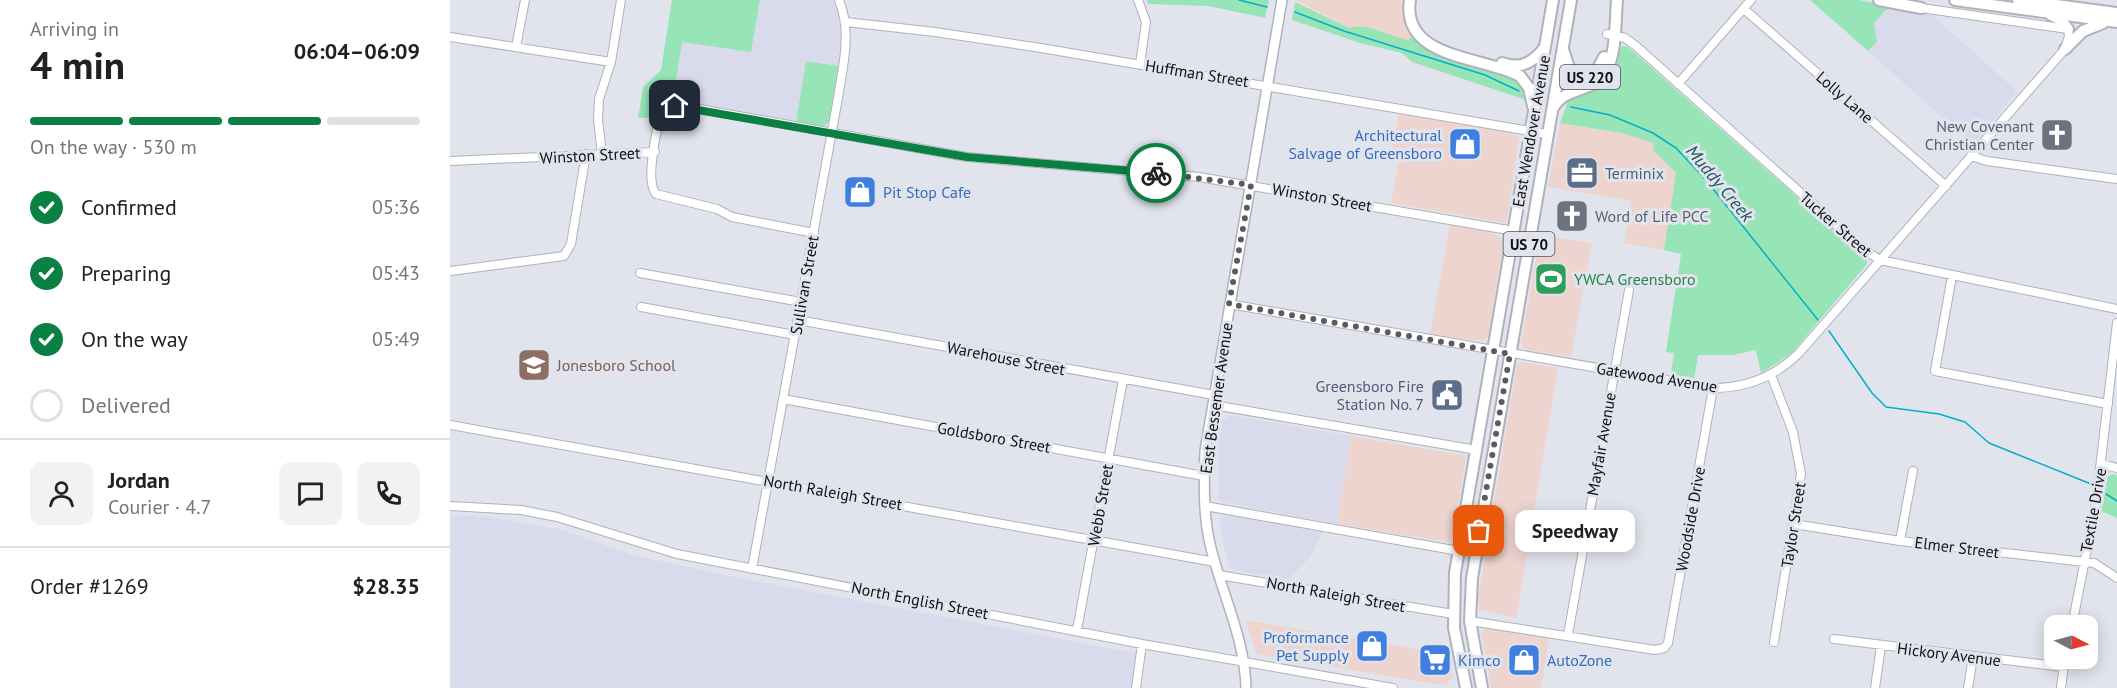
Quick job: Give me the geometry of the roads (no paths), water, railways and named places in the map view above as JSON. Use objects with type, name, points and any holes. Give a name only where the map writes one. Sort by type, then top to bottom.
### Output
[{"type":"highway","points":[[1410,0],[1410,24],[1424,42],[1520,76],[1529,88],[1534,115]]},
{"type":"highway","points":[[1416,0],[1414,12],[1417,23],[1432,39],[1512,66],[1532,61],[1546,47]]},
{"type":"highway","name":"East Wendover Avenue","points":[[1466,688],[1455,644],[1453,614],[1459,551],[1553,0]]},
{"type":"highway","name":"East Wendover Avenue","points":[[1482,688],[1470,621],[1473,568],[1571,0]]},
{"type":"highway","name":"US 220","points":[[1563,45],[1572,73],[1579,78],[1591,77],[1602,64],[1610,35],[1611,0]]},
{"type":"highway","points":[[1551,114],[1563,97],[1595,83],[1603,76],[1609,65],[1610,35],[1617,0]]},
{"type":"highway","points":[[1879,0],[1922,8]]},
{"type":"highway","points":[[1955,0],[2046,13],[2116,19]]},
{"type":"highway","points":[[2018,0],[2116,19]]},
{"type":"highway","points":[[2046,13],[2061,20],[2068,29]]},
{"type":"highway","points":[[2065,49],[2089,28],[2116,19]]},
{"type":"main road","name":"East Bessemer Avenue","points":[[1246,688],[1244,661],[1215,562],[1205,506],[1204,476],[1213,400],[1282,0]]},
{"type":"street","points":[[516,47],[525,0]]},
{"type":"street","points":[[602,154],[598,120],[600,99],[611,62],[621,0]]},
{"type":"street","name":"Sullivan Street","points":[[752,569],[844,56],[846,22],[839,0]]},
{"type":"street","points":[[1138,0],[1146,22],[1140,64]]},
{"type":"street","points":[[1678,84],[1751,0]]},
{"type":"street","points":[[1922,8],[2068,29],[2069,36],[2065,49]]},
{"type":"street","name":"Lolly Lane","points":[[1744,9],[1946,186]]},
{"type":"street","name":"Huffman Street","points":[[846,22],[935,32],[1140,64],[1547,134]]},
{"type":"street","name":"Tucker Street","points":[[1610,35],[1630,41],[1866,252],[1880,261],[2117,309]]},
{"type":"street","points":[[450,37],[611,62]]},
{"type":"street","name":"Gatewood Avenue","points":[[1229,304],[1713,388],[1743,385],[1771,375],[1799,353],[2065,49]]},
{"type":"street","name":"Winston Street","points":[[450,161],[655,152],[662,113],[675,106],[978,159],[1177,175],[1251,185],[1514,231]]},
{"type":"street","points":[[655,152],[650,174],[651,188],[656,194],[717,209],[732,217],[814,232]]},
{"type":"street","points":[[450,271],[564,256],[571,244],[586,154]]},
{"type":"street","points":[[1971,156],[1987,161],[2117,179]]},
{"type":"street","points":[[640,273],[801,303]]},
{"type":"street","points":[[1952,276],[1935,371],[2108,404]]},
{"type":"street","name":"Mayfair Avenue","points":[[1568,635],[1629,290]]},
{"type":"street","points":[[641,307],[795,335]]},
{"type":"street","name":"Warehouse Street","points":[[798,320],[1123,380],[1213,400],[1477,450]]},
{"type":"street","name":"Textile Drive","points":[[2074,615],[2101,464],[2117,323]]},
{"type":"street","name":"Taylor Street","points":[[1771,375],[1793,432],[1801,474],[1774,642]]},
{"type":"street","name":"Webb Street","points":[[1077,630],[1123,380]]},
{"type":"street","name":"Woodside Drive","points":[[1568,635],[1655,650],[1664,648],[1668,643],[1713,388]]},
{"type":"street","name":"Goldsboro Street","points":[[783,399],[1204,476]]},
{"type":"street","name":"North Raleigh Street","points":[[450,425],[1215,562]]},
{"type":"street","points":[[2101,464],[2117,468]]},
{"type":"street","points":[[1900,541],[1913,471]]},
{"type":"street","name":"North English Street","points":[[450,506],[521,510],[557,516],[641,545],[752,569],[1142,644],[1244,661],[1344,684],[1394,688]]},
{"type":"street","points":[[1205,506],[1459,551]]},
{"type":"street","name":"Elmer Street","points":[[1794,524],[1900,541],[2094,563],[2117,578]]},
{"type":"street","name":"North Raleigh Street","points":[[1219,575],[1453,614]]},
{"type":"street","points":[[1470,621],[1568,635]]},
{"type":"street","name":"Hickory Avenue","points":[[1834,639],[1973,657],[2044,662]]},
{"type":"street","points":[[1136,688],[1142,644]]},
{"type":"street","points":[[1875,688],[1881,646]]},
{"type":"street","points":[[1968,688],[1973,657]]},
{"type":"street","points":[[2061,688],[2064,669]]},
{"type":"waterway","name":"Muddy Creek","points":[[1239,0],[1267,7]]},
{"type":"waterway","name":"Muddy Creek","points":[[1295,12],[1344,31],[1485,75],[1519,91]]},
{"type":"waterway","name":"Muddy Creek","points":[[1571,107],[1610,115],[1653,133],[1676,148],[1705,179],[1818,320]]},
{"type":"waterway","name":"Muddy Creek","points":[[1829,331],[1872,393],[1886,407],[1939,414],[1965,422],[1989,443],[2091,484]]},
{"type":"waterway","name":"Muddy Creek","points":[[2106,494],[2117,501]]},
{"type":"place","name":"New Covenant Christian Center","points":[[2057,135]]},
{"type":"place","name":"Architectural Salvage of Greensboro","points":[[1465,144]]},
{"type":"place","name":"Terminix","points":[[1582,173]]},
{"type":"place","name":"Pit Stop Cafe","points":[[860,192]]},
{"type":"place","name":"Word of Life PCC","points":[[1572,216]]},
{"type":"place","name":"YWCA Greensboro","points":[[1551,279]]},
{"type":"place","name":"Jonesboro School","points":[[534,365]]},
{"type":"place","name":"Greensboro Fire Station No. 7","points":[[1447,395]]},
{"type":"place","name":"Speedway","points":[[1479,531]]},
{"type":"place","name":"Proformance Pet Supply","points":[[1372,646]]},
{"type":"place","name":"Kimco","points":[[1435,660]]},
{"type":"place","name":"AutoZone","points":[[1524,660]]}]
